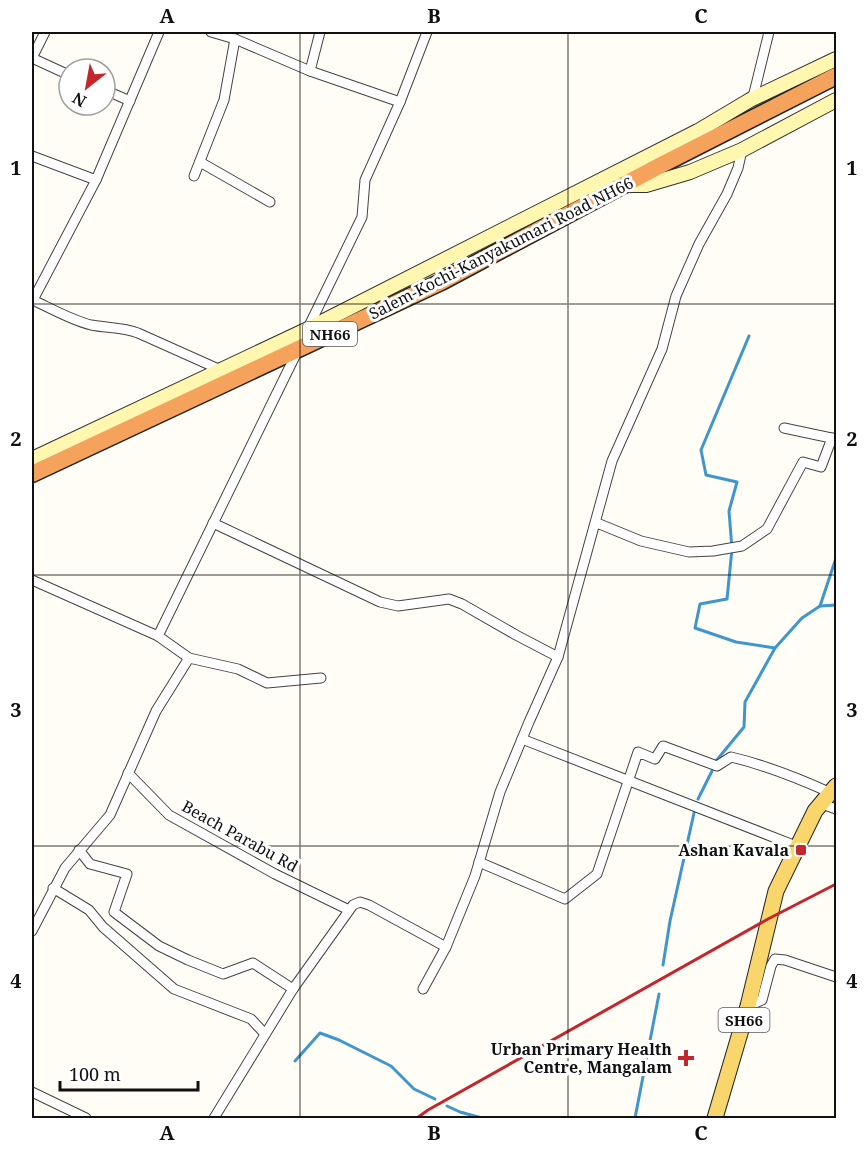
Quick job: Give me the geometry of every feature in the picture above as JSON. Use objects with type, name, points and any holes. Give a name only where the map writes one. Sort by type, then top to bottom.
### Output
[{"type":"highway","name":"Salem-Kochi-Kanyakumari Road NH66","points":[[32,474],[441,282],[661,165],[837,76]]},
{"type":"main road","name":"SH66","points":[[715,1119],[748,1006],[776,891],[815,811],[831,798]]},
{"type":"street","points":[[45,32],[32,58],[57,69]]},
{"type":"street","points":[[159,32],[96,180],[32,300],[74,320],[138,333],[237,377]]},
{"type":"street","points":[[211,32],[235,39],[310,71],[400,102]]},
{"type":"street","points":[[310,71],[321,32]]},
{"type":"street","points":[[158,636],[362,217],[365,180],[400,102],[427,32]]},
{"type":"street","points":[[750,100],[754,93],[770,32]]},
{"type":"street","points":[[194,176],[224,100],[235,39]]},
{"type":"street","points":[[32,459],[308,329],[698,130],[750,100],[837,59]]},
{"type":"street","points":[[117,95],[130,101]]},
{"type":"street","points":[[623,185],[646,186],[690,172],[742,150],[837,100]]},
{"type":"street","points":[[423,989],[446,947],[479,862],[500,792],[558,657],[597,523],[612,461],[662,349],[676,296],[699,244],[727,194],[738,168],[742,150]]},
{"type":"street","points":[[32,156],[96,180]]},
{"type":"street","points":[[200,162],[270,202]]},
{"type":"street","points":[[597,523],[641,541],[689,552],[742,546],[767,529],[803,462],[821,467],[834,438],[784,428]]},
{"type":"street","points":[[213,523],[380,602],[398,606],[449,599],[462,604],[558,657]]},
{"type":"street","points":[[32,580],[158,636],[189,658],[238,669],[267,683],[321,678]]},
{"type":"street","points":[[32,931],[65,868],[106,820],[156,711],[189,658]]},
{"type":"street","points":[[522,739],[796,846]]},
{"type":"street","points":[[479,862],[565,899],[597,874],[638,752],[655,759],[663,746],[717,766],[730,757],[751,762],[800,778],[831,798]]},
{"type":"street","name":"Beach Parabu Rd","points":[[129,773],[169,815],[275,874],[349,910]]},
{"type":"street","points":[[79,850],[90,864],[127,874],[114,912],[159,946],[223,974],[252,963],[293,990]]},
{"type":"street","points":[[54,888],[89,910],[103,927],[174,989],[250,1019],[266,1034]]},
{"type":"street","points":[[214,1119],[293,990],[353,905],[360,902],[369,905],[446,947]]},
{"type":"street","points":[[748,1006],[762,1000],[775,959],[837,977]]},
{"type":"street","points":[[32,1092],[86,1119]]},
{"type":"waterway","points":[[749,336],[701,450],[706,475],[737,482],[729,511],[732,549],[727,599],[700,604],[695,628],[736,642],[775,648]]},
{"type":"waterway","points":[[820,606],[836,558]]},
{"type":"waterway","points":[[716,761],[744,727],[745,702],[775,648],[802,618],[820,606],[836,605]]},
{"type":"waterway","points":[[698,799],[712,771]]},
{"type":"waterway","points":[[663,965],[670,921],[694,813]]},
{"type":"waterway","points":[[635,1118],[659,994]]},
{"type":"waterway","points":[[295,1061],[320,1033],[391,1066],[414,1089],[435,1099]]},
{"type":"waterway","points":[[447,1106],[482,1118]]},
{"type":"railway","points":[[417,1118],[768,919],[836,884]]},
{"type":"place","name":"Ashan Kavala","points":[[801,850]]},
{"type":"place","name":"Urban Primary Health Centre, Mangalam","points":[[686,1058]]}]
